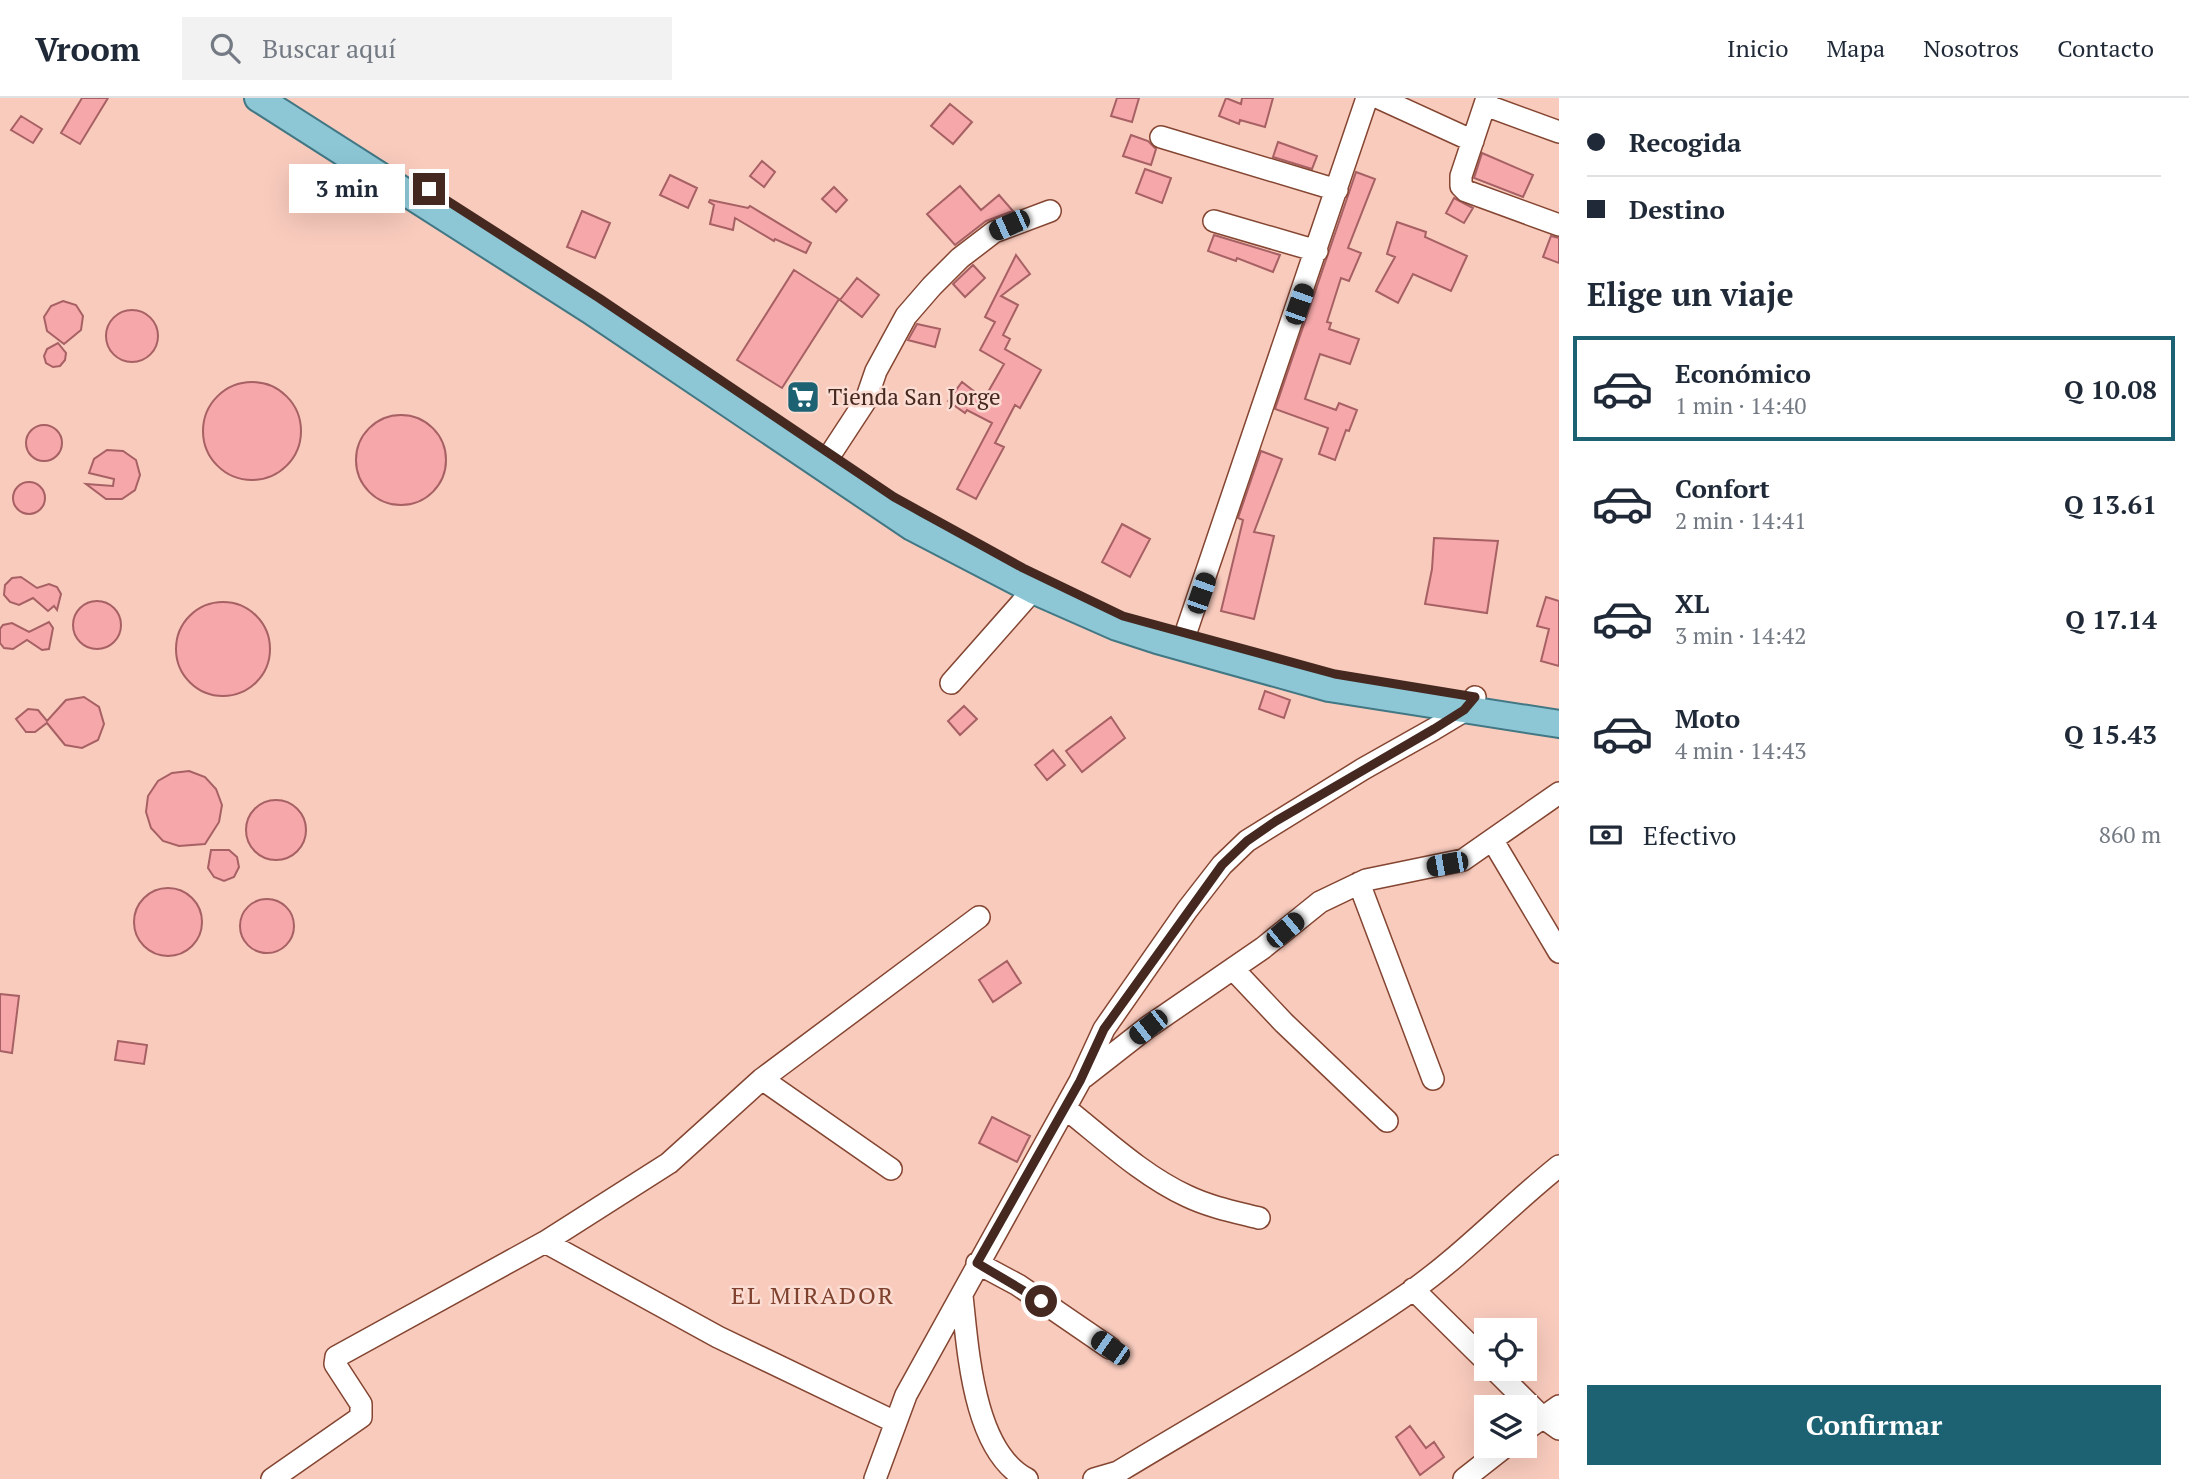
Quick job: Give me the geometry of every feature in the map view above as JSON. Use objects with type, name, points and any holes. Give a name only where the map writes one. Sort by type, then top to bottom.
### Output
[{"type":"main road","points":[[258,98],[590,310],[912,527],[1034,590],[1117,627],[1559,724]]},
{"type":"main road","points":[[286,98],[599,298],[921,514],[985,549],[1123,616],[1184,640]]},
{"type":"main road","points":[[1469,704],[1559,710]]},
{"type":"street","points":[[1184,640],[1367,98]]},
{"type":"street","points":[[1379,98],[1473,141]]},
{"type":"street","points":[[1559,132],[1486,102],[1461,176],[1461,186],[1466,191],[1559,225]]},
{"type":"street","points":[[1161,137],[1337,190]]},
{"type":"street","points":[[830,455],[866,400],[876,371],[906,316],[932,286],[960,258],[994,232],[1050,211]]},
{"type":"street","points":[[1214,221],[1317,251]]},
{"type":"street","points":[[951,683],[1034,590]]},
{"type":"street","points":[[875,1479],[906,1395],[962,1296],[977,1263],[1080,1081],[1112,1018],[1187,910],[1222,865],[1247,841],[1469,704]]},
{"type":"street","points":[[1080,1081],[1148,1027],[1234,970],[1320,902],[1359,883],[1463,860],[1559,793]]},
{"type":"street","points":[[1493,841],[1559,952]]},
{"type":"street","points":[[1359,883],[1433,1079]]},
{"type":"street","points":[[272,1479],[361,1417],[361,1405],[335,1364],[336,1357],[545,1242],[669,1163],[762,1079],[979,917]]},
{"type":"street","points":[[1234,970],[1284,1023],[1387,1121]]},
{"type":"street","points":[[762,1079],[891,1169]]},
{"type":"street","points":[[1065,1108],[1150,1173],[1184,1195],[1206,1204],[1259,1218]]},
{"type":"street","points":[[1094,1479],[1118,1472],[1287,1372],[1413,1289],[1455,1259],[1559,1166]]},
{"type":"street","points":[[545,1242],[718,1337],[895,1422]]},
{"type":"street","points":[[977,1263],[1018,1285],[1110,1348]]},
{"type":"street","points":[[1413,1289],[1474,1349]]},
{"type":"street","points":[[962,1296],[977,1403],[987,1430],[1002,1454],[1016,1474],[1027,1479]]},
{"type":"street","points":[[1509,1381],[1553,1417],[1537,1425]]},
{"type":"street","points":[[1464,1479],[1491,1458]]},
{"type":"building","points":[[82,98],[108,98],[80,144],[61,133]]},
{"type":"building","points":[[1117,98],[1139,98],[1132,122],[1111,116]]},
{"type":"building","points":[[1226,98],[1241,104],[1242,98],[1273,98],[1265,127],[1240,120],[1239,124],[1219,116]]},
{"type":"building","points":[[950,104],[972,122],[953,144],[931,126]]},
{"type":"building","points":[[21,116],[42,129],[33,143],[11,130]]},
{"type":"building","points":[[1131,135],[1148,141],[1156,149],[1151,165],[1123,156]]},
{"type":"building","points":[[1278,142],[1317,156],[1312,169],[1273,157]]},
{"type":"building","points":[[1482,153],[1533,175],[1523,197],[1474,178]]},
{"type":"building","points":[[762,161],[775,172],[764,187],[750,176]]},
{"type":"building","points":[[1145,169],[1171,178],[1162,203],[1136,193]]},
{"type":"building","points":[[1356,172],[1375,179],[1348,248],[1361,253],[1349,281],[1341,278],[1327,322],[1331,323],[1329,329],[1359,339],[1350,364],[1320,354],[1305,399],[1336,410],[1339,403],[1357,410],[1335,460],[1319,454],[1328,428],[1275,409]]},
{"type":"building","points":[[670,175],[697,188],[688,208],[660,195]]},
{"type":"building","points":[[960,186],[981,210],[999,195],[1013,211],[986,221],[955,245],[927,214]]},
{"type":"building","points":[[834,187],[847,200],[836,212],[822,199]]},
{"type":"building","points":[[1454,198],[1473,208],[1464,223],[1446,213]]},
{"type":"building","points":[[710,200],[748,208],[750,206],[811,243],[806,253],[775,239],[774,241],[735,218],[733,230],[710,224],[714,205]]},
{"type":"building","points":[[582,211],[610,223],[595,258],[567,247]]},
{"type":"building","points":[[1397,222],[1426,232],[1425,237],[1467,256],[1451,291],[1413,274],[1398,303],[1376,291],[1395,257],[1387,254]]},
{"type":"building","points":[[1214,235],[1280,255],[1273,272],[1237,258],[1236,261],[1208,251]]},
{"type":"building","points":[[1551,236],[1559,238],[1559,263],[1543,257]]},
{"type":"building","points":[[1016,255],[1030,274],[1001,296],[1018,305],[1003,335],[1010,339],[1005,349],[1041,370],[1020,408],[1015,405],[995,443],[1004,447],[976,499],[957,489],[992,423],[967,410],[965,413],[948,401],[962,382],[984,399],[1004,364],[980,350],[995,322],[985,317]]},
{"type":"building","points":[[973,265],[985,278],[965,297],[953,284]]},
{"type":"building","points":[[794,270],[839,299],[782,388],[737,360]]},
{"type":"building","points":[[857,278],[879,295],[862,317],[840,300]]},
{"type":"building","points":[[63,301],[76,305],[83,316],[81,330],[64,344],[47,331],[44,317],[51,306]]},
{"type":"building","points":[[132,310],[151,317],[158,336],[151,355],[132,362],[113,355],[106,336],[113,317]]},
{"type":"building","points":[[917,324],[940,329],[935,347],[908,340]]},
{"type":"building","points":[[58,343],[66,353],[65,360],[60,366],[53,367],[46,363],[44,356],[47,349]]},
{"type":"building","points":[[252,382],[279,390],[293,404],[301,431],[293,458],[279,472],[252,480],[225,472],[211,458],[203,431],[211,404],[225,390]]},
{"type":"building","points":[[392,415],[410,415],[426,422],[439,435],[446,451],[446,469],[439,485],[426,498],[410,505],[392,505],[376,498],[363,485],[356,469],[356,451],[363,435],[376,422]]},
{"type":"building","points":[[44,425],[56,431],[62,443],[56,455],[44,461],[32,455],[26,443],[32,431]]},
{"type":"building","points":[[107,450],[123,451],[136,460],[140,475],[135,490],[122,499],[106,499],[86,484],[113,486],[114,479],[89,473],[94,459]]},
{"type":"building","points":[[1261,451],[1282,459],[1254,532],[1274,536],[1254,619],[1221,611],[1243,520],[1238,518]]},
{"type":"building","points":[[29,482],[41,486],[45,498],[41,510],[29,514],[17,510],[13,498],[17,486]]},
{"type":"building","points":[[1122,524],[1150,539],[1130,577],[1102,562]]},
{"type":"building","points":[[1434,538],[1498,541],[1487,613],[1425,604],[1432,569]]},
{"type":"building","points":[[21,577],[37,588],[49,584],[57,587],[61,594],[57,610],[54,606],[48,611],[33,598],[19,605],[10,602],[4,595],[5,585],[12,578]]},
{"type":"building","points":[[1546,597],[1559,601],[1559,666],[1541,661],[1549,629],[1537,626]]},
{"type":"building","points":[[97,601],[114,608],[121,625],[114,642],[97,649],[80,642],[73,625],[80,608]]},
{"type":"building","points":[[223,602],[241,606],[256,616],[266,631],[270,649],[266,667],[256,682],[241,692],[223,696],[205,692],[190,682],[180,667],[176,649],[180,631],[190,616],[205,606]]},
{"type":"building","points":[[49,622],[53,628],[49,649],[42,650],[27,640],[13,649],[4,648],[0,643],[0,629],[3,625],[12,623],[29,632]]},
{"type":"building","points":[[1265,691],[1290,700],[1284,718],[1259,709]]},
{"type":"building","points":[[84,697],[99,707],[104,724],[98,740],[82,748],[65,745],[47,723],[35,732],[26,732],[16,719],[28,709],[38,710],[47,721],[66,700]]},
{"type":"building","points":[[964,706],[977,719],[960,735],[948,721]]},
{"type":"building","points":[[1111,717],[1125,738],[1082,772],[1066,751]]},
{"type":"building","points":[[1053,750],[1065,765],[1047,780],[1035,765]]},
{"type":"building","points":[[189,771],[205,777],[216,789],[222,805],[219,822],[205,844],[179,846],[163,841],[151,828],[146,812],[148,796],[158,781],[172,773]]},
{"type":"building","points":[[276,800],[293,805],[301,813],[306,830],[301,847],[293,855],[276,860],[259,855],[251,847],[246,830],[251,813],[259,805]]},
{"type":"building","points":[[211,850],[229,850],[237,857],[239,867],[234,877],[224,881],[214,877],[208,868]]},
{"type":"building","points":[[161,888],[175,888],[187,893],[197,903],[202,922],[197,941],[187,951],[175,956],[161,956],[149,951],[139,941],[134,929],[134,915],[139,903],[149,893]]},
{"type":"building","points":[[267,899],[286,907],[294,926],[286,945],[267,953],[248,945],[240,926],[248,907]]},
{"type":"building","points":[[1007,961],[1021,983],[993,1002],[979,980]]},
{"type":"building","points":[[0,994],[19,996],[12,1053],[0,1051]]},
{"type":"building","points":[[118,1041],[147,1045],[144,1064],[115,1060]]},
{"type":"building","points":[[992,1117],[1030,1136],[1017,1162],[979,1143]]},
{"type":"building","points":[[1410,1426],[1426,1448],[1434,1442],[1444,1457],[1420,1475],[1396,1437]]},
{"type":"place","name":"Tienda San Jorge","points":[[803,397]]},
{"type":"district","name":"EL MIRADOR","points":[[813,1296]]},
{"type":"route","points":[[429,189],[599,298],[894,497],[1023,568],[1123,616],[1335,674],[1475,697],[1464,710],[1434,729],[1276,821],[1247,841],[1222,865],[1187,910],[1104,1029],[1080,1081],[977,1263],[1041,1301]]}]
